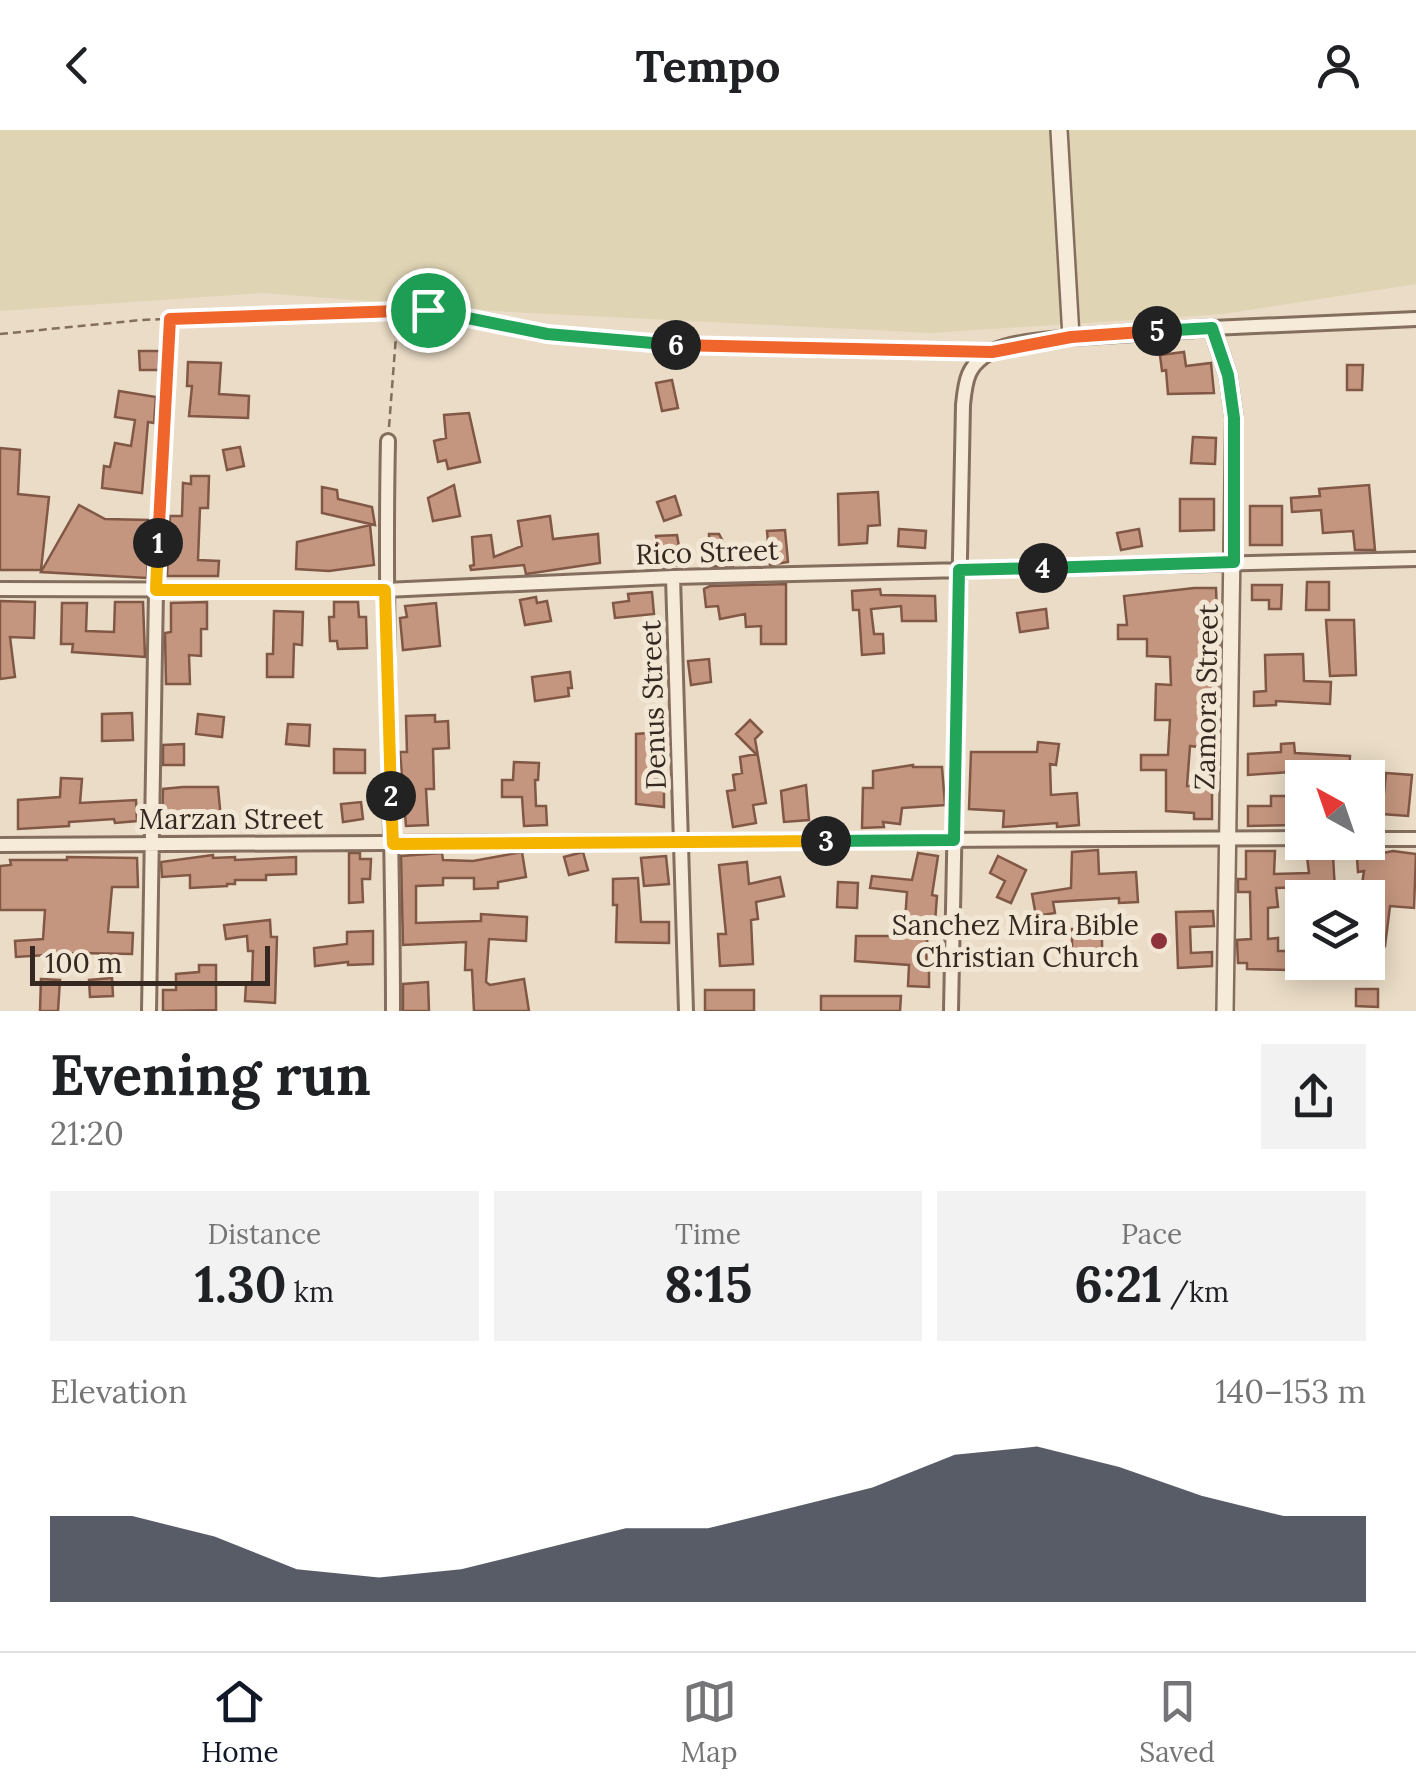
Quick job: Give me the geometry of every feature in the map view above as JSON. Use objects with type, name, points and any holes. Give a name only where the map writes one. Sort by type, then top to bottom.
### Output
[{"type":"street","points":[[1059,130],[1071,337]]},
{"type":"street","points":[[951,1011],[965,391],[974,365],[992,352],[1071,337],[1416,320]]},
{"type":"street","name":"Zamora Street","points":[[1212,328],[1228,375],[1234,418],[1225,1011]]},
{"type":"street","points":[[149,1011],[156,590],[165,401]]},
{"type":"street","points":[[388,441],[385,590],[393,844],[393,1011]]},
{"type":"street","name":"Rico Street","points":[[0,589],[385,590],[673,577],[1416,559]]},
{"type":"street","name":"Denus Street","points":[[673,577],[686,1011]]},
{"type":"street","name":"Marzan Street","points":[[0,845],[1285,838]]},
{"type":"street","points":[[1385,839],[1416,839]]},
{"type":"path","points":[[388,441],[398,309]]},
{"type":"path","points":[[0,334],[170,319],[398,309],[428,310],[547,334],[685,346],[992,352]]},
{"type":"path","points":[[165,401],[170,319]]},
{"type":"shaded area","points":[[0,130],[1416,130],[1416,284],[1223,314],[931,333],[510,312],[262,293],[0,311]]},
{"type":"building","points":[[139,351],[160,351],[161,370],[140,370]]},
{"type":"building","points":[[1184,352],[1186,366],[1211,363],[1214,393],[1168,394],[1160,355]]},
{"type":"building","points":[[188,362],[221,363],[219,394],[249,396],[248,418],[189,416],[192,386],[187,386]]},
{"type":"building","points":[[1347,365],[1363,365],[1362,390],[1347,390]]},
{"type":"building","points":[[672,380],[678,408],[662,411],[656,383]]},
{"type":"building","points":[[119,391],[156,397],[154,423],[148,422],[142,493],[102,488],[104,466],[110,467],[115,443],[131,446],[135,420],[115,417]]},
{"type":"building","points":[[469,413],[480,462],[448,469],[446,460],[438,462],[434,441],[446,438],[444,415]]},
{"type":"building","points":[[1193,437],[1216,438],[1215,464],[1191,463]]},
{"type":"building","points":[[240,447],[244,466],[227,470],[223,450]]},
{"type":"building","points":[[0,448],[20,450],[18,494],[49,497],[41,570],[0,570]]},
{"type":"building","points":[[191,476],[209,476],[208,508],[200,508],[198,560],[219,561],[218,576],[167,576],[170,516],[182,516],[183,483],[191,484]]},
{"type":"building","points":[[454,485],[460,516],[433,521],[428,498]]},
{"type":"building","points":[[1369,485],[1375,550],[1355,550],[1353,531],[1323,533],[1321,510],[1292,512],[1291,498],[1320,496],[1319,489]]},
{"type":"building","points":[[322,487],[337,490],[338,499],[372,507],[375,525],[322,513]]},
{"type":"building","points":[[878,492],[880,525],[868,526],[867,543],[839,545],[838,494]]},
{"type":"building","points":[[675,496],[681,515],[664,521],[657,502]]},
{"type":"building","points":[[1180,499],[1214,499],[1214,530],[1180,531]]},
{"type":"building","points":[[79,505],[105,519],[149,520],[147,578],[41,572]]},
{"type":"building","points":[[1250,506],[1282,506],[1282,545],[1250,545]]},
{"type":"building","points":[[550,516],[553,539],[598,534],[600,563],[526,574],[524,565],[471,570],[472,537],[491,535],[494,557],[522,546],[518,521]]},
{"type":"building","points":[[370,525],[374,565],[329,571],[296,569],[297,542]]},
{"type":"building","points":[[899,529],[926,531],[925,548],[898,546]]},
{"type":"building","points":[[1139,529],[1142,546],[1121,550],[1117,533]]},
{"type":"building","points":[[785,530],[788,562],[770,565],[767,531]]},
{"type":"building","points":[[709,534],[719,534],[727,549],[733,549],[733,566],[710,566]]},
{"type":"building","points":[[677,535],[682,564],[662,568],[656,536]]},
{"type":"building","points":[[1307,582],[1329,582],[1329,610],[1306,610]]},
{"type":"building","points":[[786,584],[786,644],[761,644],[761,626],[746,627],[745,614],[720,619],[718,606],[706,607],[704,589],[710,586]]},
{"type":"building","points":[[1252,585],[1282,585],[1281,609],[1269,609],[1269,600],[1252,600]]},
{"type":"building","points":[[1216,588],[1220,615],[1218,707],[1202,707],[1199,747],[1190,746],[1187,786],[1212,786],[1212,819],[1194,819],[1194,813],[1166,811],[1166,770],[1141,770],[1141,755],[1168,755],[1170,720],[1155,720],[1156,684],[1171,685],[1170,657],[1147,656],[1147,639],[1118,639],[1118,625],[1127,625],[1124,596]]},
{"type":"building","points":[[880,589],[881,595],[935,596],[936,621],[902,621],[901,606],[871,609],[874,634],[883,634],[884,653],[862,655],[859,610],[853,610],[852,591]]},
{"type":"building","points":[[652,592],[654,614],[615,618],[613,603],[629,601],[628,594]]},
{"type":"building","points":[[536,597],[537,603],[547,601],[551,621],[525,625],[520,600]]},
{"type":"building","points":[[0,601],[35,602],[34,638],[10,637],[15,677],[0,679]]},
{"type":"building","points":[[115,602],[143,602],[145,657],[72,652],[73,644],[61,644],[62,603],[87,603],[86,631],[114,632]]},
{"type":"building","points":[[207,602],[201,656],[189,655],[190,684],[166,684],[165,633],[171,632],[171,603]]},
{"type":"building","points":[[334,602],[358,602],[359,617],[366,617],[367,648],[338,649],[337,641],[330,641],[329,617],[334,617]]},
{"type":"building","points":[[436,603],[440,646],[403,650],[400,618],[407,617],[405,606]]},
{"type":"building","points":[[1046,609],[1048,628],[1020,632],[1017,613]]},
{"type":"building","points":[[274,611],[303,612],[302,645],[294,644],[293,677],[267,677],[267,654],[273,654]]},
{"type":"building","points":[[1326,620],[1354,620],[1356,675],[1330,676]]},
{"type":"building","points":[[1303,654],[1304,681],[1331,682],[1330,704],[1276,701],[1276,705],[1254,706],[1254,692],[1266,691],[1265,655]]},
{"type":"building","points":[[709,659],[711,682],[691,685],[688,661]]},
{"type":"building","points":[[570,672],[569,696],[535,701],[532,677]]},
{"type":"building","points":[[132,713],[133,740],[102,741],[102,714]]},
{"type":"building","points":[[198,714],[224,717],[222,737],[196,734]]},
{"type":"building","points":[[435,715],[435,722],[448,721],[449,748],[433,749],[434,789],[426,789],[428,825],[406,826],[400,752],[407,752],[406,716]]},
{"type":"building","points":[[750,720],[762,732],[755,739],[766,803],[753,805],[756,823],[733,827],[727,791],[735,790],[733,775],[742,773],[740,757],[756,754],[736,734]]},
{"type":"building","points":[[288,724],[310,725],[309,746],[286,744]]},
{"type":"building","points":[[660,732],[659,781],[664,781],[664,807],[636,804],[636,734]]},
{"type":"building","points":[[1038,742],[1059,744],[1056,765],[1050,764],[1051,795],[1077,793],[1079,825],[1003,827],[1004,811],[969,809],[971,752],[1037,752]]},
{"type":"building","points":[[1294,743],[1295,753],[1350,756],[1350,760],[1285,760],[1285,772],[1248,775],[1248,754],[1281,752],[1281,744]]},
{"type":"building","points":[[184,744],[184,765],[163,765],[163,745]]},
{"type":"building","points":[[334,749],[365,750],[365,773],[334,773]]},
{"type":"building","points":[[514,762],[539,763],[536,806],[546,806],[547,825],[524,826],[522,797],[502,797],[502,780],[513,780]]},
{"type":"building","points":[[913,765],[942,767],[945,805],[902,808],[900,824],[883,822],[884,827],[862,828],[863,788],[873,788],[873,771]]},
{"type":"building","points":[[1386,773],[1412,775],[1408,816],[1385,814]]},
{"type":"building","points":[[61,778],[82,779],[80,803],[136,800],[137,821],[69,822],[69,826],[18,829],[18,800],[60,797]]},
{"type":"building","points":[[806,785],[809,820],[784,822],[781,791]]},
{"type":"building","points":[[218,787],[222,830],[162,831],[163,789]]},
{"type":"building","points":[[1271,796],[1285,796],[1285,825],[1248,826],[1248,806],[1271,806]]},
{"type":"building","points":[[361,802],[363,819],[343,822],[341,804]]},
{"type":"building","points":[[1098,850],[1099,874],[1136,872],[1138,902],[1119,903],[1119,898],[1053,902],[1055,913],[1036,916],[1032,894],[1071,888],[1072,852]]},
{"type":"building","points":[[1246,851],[1275,851],[1274,874],[1309,873],[1307,860],[1333,860],[1334,880],[1285,880],[1285,888],[1276,888],[1278,907],[1268,908],[1268,939],[1278,938],[1278,951],[1285,951],[1285,970],[1247,969],[1247,963],[1238,963],[1237,940],[1251,939],[1250,892],[1238,892],[1238,879],[1246,879]]},
{"type":"building","points":[[522,852],[526,877],[498,882],[498,888],[474,889],[474,878],[443,878],[443,885],[416,886],[416,923],[481,921],[481,914],[527,917],[526,941],[489,939],[486,982],[490,985],[524,979],[529,1011],[474,1011],[472,970],[465,970],[466,942],[403,945],[401,856],[442,853],[443,860],[473,861]]},
{"type":"building","points":[[583,852],[588,870],[569,875],[564,857]]},
{"type":"building","points":[[349,853],[371,859],[370,879],[362,879],[363,902],[349,903]]},
{"type":"building","points":[[918,853],[938,856],[932,895],[937,896],[935,922],[928,922],[929,987],[908,986],[909,965],[855,961],[856,936],[904,936],[907,892],[870,888],[872,876],[912,880]]},
{"type":"building","points":[[1385,853],[1416,854],[1414,908],[1390,906],[1385,946],[1385,880],[1363,880],[1364,871],[1358,872],[1357,860],[1385,860]]},
{"type":"building","points":[[213,855],[235,860],[296,857],[296,874],[190,888],[190,875],[162,877],[161,862]]},
{"type":"building","points":[[666,856],[669,884],[644,886],[641,858]]},
{"type":"building","points":[[998,856],[1026,870],[1011,903],[997,897],[1005,881],[990,873]]},
{"type":"building","points":[[137,858],[138,887],[112,887],[108,932],[133,933],[132,954],[16,957],[15,941],[43,939],[45,910],[0,910],[0,866],[11,865],[10,860]]},
{"type":"building","points":[[747,862],[749,884],[780,877],[784,896],[756,902],[758,919],[751,920],[753,964],[720,966],[718,934],[726,934],[719,865]]},
{"type":"building","points":[[638,878],[641,922],[669,922],[669,943],[616,942],[613,879]]},
{"type":"building","points":[[838,882],[858,883],[857,908],[837,907]]},
{"type":"building","points":[[1213,911],[1214,926],[1190,927],[1191,953],[1212,952],[1212,966],[1178,968],[1176,912]]},
{"type":"building","points":[[270,920],[271,937],[277,937],[275,1003],[245,1001],[246,984],[252,984],[253,951],[248,951],[247,936],[226,939],[224,925]]},
{"type":"building","points":[[1072,929],[1102,929],[1102,952],[1093,952],[1093,962],[1066,962],[1066,947],[1072,948]]},
{"type":"building","points":[[373,931],[373,964],[315,966],[314,948],[347,944],[347,932]]},
{"type":"building","points":[[199,965],[216,965],[216,1010],[163,1011],[163,990],[176,990],[176,974],[199,972]]},
{"type":"building","points":[[112,978],[113,996],[90,997],[89,980]]},
{"type":"building","points":[[41,979],[60,980],[58,1011],[40,1011]]},
{"type":"building","points":[[428,982],[429,1011],[403,1011],[403,984]]},
{"type":"building","points":[[1356,989],[1378,989],[1378,1007],[1356,1006]]},
{"type":"building","points":[[705,990],[754,990],[754,1011],[705,1011]]},
{"type":"building","points":[[821,996],[901,996],[900,1011],[821,1011]]},
{"type":"place","name":"Sanchez Mira Bible Christian Church","points":[[1159,941]]},
{"type":"route","points":[[428,310],[547,334],[685,346],[992,352],[1071,337],[1212,328],[1228,375],[1234,418],[1234,562],[959,570],[954,840],[393,844],[385,590],[156,590],[170,319],[428,310]]}]
